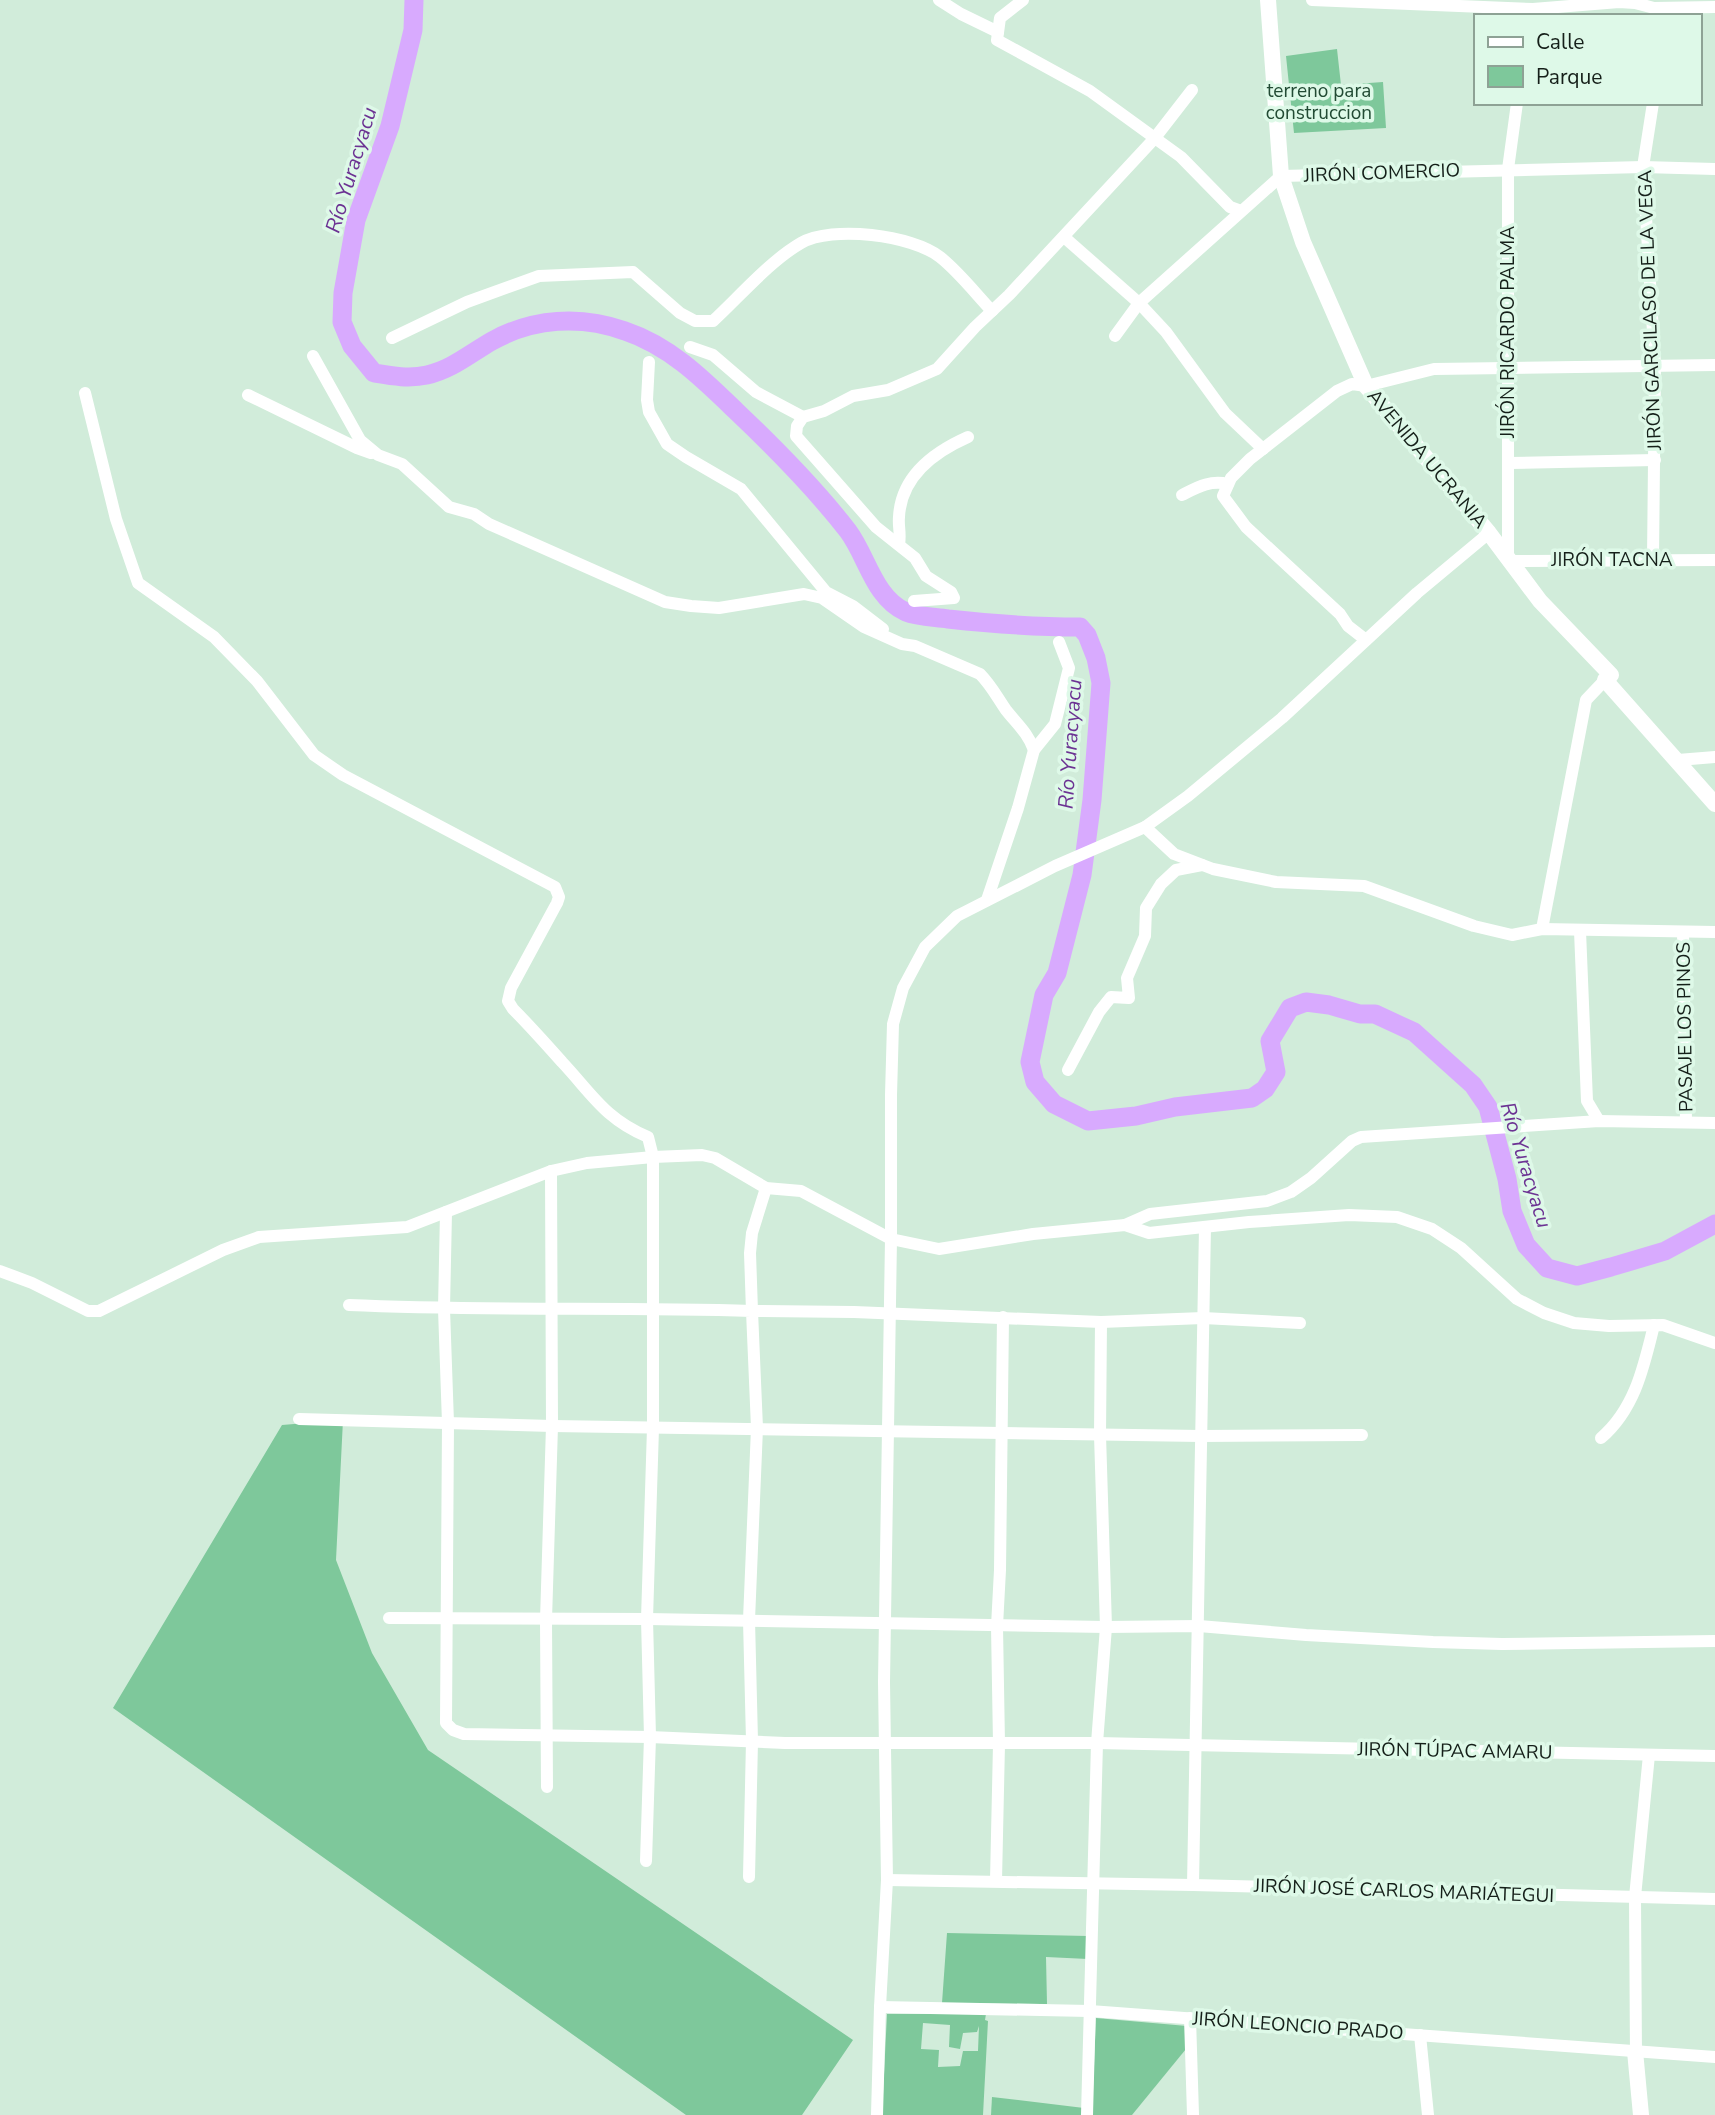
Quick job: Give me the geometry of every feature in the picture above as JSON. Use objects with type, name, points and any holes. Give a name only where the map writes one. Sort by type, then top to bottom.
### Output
[{"type":"main road","name":"AVENIDA UCRANIA","points":[[1268,0],[1281,176],[1303,242],[1366,386],[1489,533],[1540,601],[1611,675],[1605,680],[1715,804]]},
{"type":"street","points":[[939,0],[1090,91],[1181,157],[1230,207],[1241,211]]},
{"type":"street","points":[[998,36],[1000,18],[1023,0]]},
{"type":"street","points":[[1312,0],[1532,8],[1619,2],[1654,8],[1715,7]]},
{"type":"street","points":[[914,601],[954,598],[951,592],[926,576],[915,558],[876,527],[796,436],[797,426],[803,417],[824,411],[853,396],[888,390],[937,369],[1154,139],[1192,90]]},
{"type":"street","name":"JIRÓN RICARDO PALMA","points":[[1508,561],[1508,169],[1517,105]]},
{"type":"street","name":"JIRÓN GARCILASO DE LA VEGA","points":[[1653,105],[1643,167],[1655,365],[1653,559]]},
{"type":"street","name":"JIRÓN COMERCIO","points":[[1115,336],[1139,303],[1281,176],[1508,169],[1715,169]]},
{"type":"street","points":[[393,338],[467,302],[539,276],[633,271],[680,313],[695,321],[713,321],[775,263],[802,242],[827,234],[860,234],[917,245],[939,256],[992,311]]},
{"type":"street","points":[[1064,237],[1139,303],[1166,331],[1225,412],[1263,449]]},
{"type":"street","points":[[690,347],[713,355],[756,391],[803,417]]},
{"type":"street","points":[[313,356],[360,440],[378,455]]},
{"type":"street","points":[[649,362],[649,412],[667,444],[741,489],[826,592],[853,606],[884,630],[888,638]]},
{"type":"street","points":[[1366,639],[1348,626],[1340,614],[1246,527],[1223,496],[1231,478],[1250,459],[1338,391],[1352,384],[1366,386],[1434,369],[1715,365]]},
{"type":"street","points":[[85,393],[116,519],[138,583],[214,637],[257,681],[314,755],[343,775],[555,887],[559,897],[511,988],[508,1000],[513,1009],[565,1064],[591,1098],[623,1125],[648,1137],[653,1157],[653,1428],[647,1619],[650,1737],[646,1861]]},
{"type":"street","points":[[248,395],[356,448],[402,464],[449,507],[474,514],[489,524],[665,602],[719,608],[804,594],[822,598],[864,627],[944,657],[980,674],[1023,728],[1034,750]]},
{"type":"street","points":[[899,544],[902,498],[912,476],[922,465],[950,445],[968,437]]},
{"type":"street","points":[[1509,463],[1655,460]]},
{"type":"street","points":[[1182,495],[1203,484],[1228,484]]},
{"type":"street","points":[[877,2115],[887,1880],[885,1625],[893,1024],[903,988],[925,947],[957,916],[1055,866],[1145,827],[1188,796],[1261,735],[1417,593],[1489,533]]},
{"type":"street","name":"JIRÓN TACNA","points":[[1508,561],[1715,560]]},
{"type":"street","points":[[987,900],[1034,750],[1055,724],[1069,668],[1059,642]]},
{"type":"street","points":[[1542,929],[1586,700],[1605,680]]},
{"type":"street","points":[[1678,760],[1715,757]]},
{"type":"street","points":[[1145,827],[1174,854],[1203,865],[1276,882],[1364,886],[1474,926],[1512,935],[1542,929],[1715,932]]},
{"type":"street","points":[[1068,1070],[1099,1012],[1111,997],[1129,998],[1126,978],[1145,936],[1146,908],[1161,884],[1176,870],[1203,865]]},
{"type":"street","points":[[1580,931],[1587,1101],[1599,1121]]},
{"type":"street","name":"PASAJE LOS PINOS","points":[[1683,932],[1686,1122]]},
{"type":"street","points":[[0,1271],[32,1283],[88,1311],[99,1311],[223,1250],[259,1237],[407,1227],[551,1171],[587,1163],[702,1155],[715,1158],[766,1188],[801,1191],[891,1239],[939,1249],[1033,1234],[1125,1226],[1150,1214],[1267,1201],[1291,1192],[1311,1178],[1352,1140],[1361,1137],[1599,1121],[1715,1123]]},
{"type":"street","points":[[547,1787],[546,1620],[552,1426],[551,1171]]},
{"type":"street","points":[[749,1877],[752,1741],[749,1620],[757,1428],[750,1253],[752,1233],[766,1188]]},
{"type":"street","points":[[446,1212],[444,1309],[448,1423],[448,1618]]},
{"type":"street","points":[[1125,1226],[1149,1233],[1349,1215],[1396,1217],[1432,1229],[1461,1248],[1517,1299],[1544,1313],[1574,1323],[1609,1326],[1663,1325],[1715,1343]]},
{"type":"street","points":[[1193,1885],[1205,1227]]},
{"type":"street","points":[[349,1305],[444,1309],[796,1310],[1101,1322],[1203,1318],[1300,1323]]},
{"type":"street","points":[[996,1881],[999,1744],[997,1626],[1003,1317]]},
{"type":"street","points":[[1087,2115],[1097,1743],[1106,1627],[1100,1434],[1101,1322]]},
{"type":"street","points":[[1601,1438],[1619,1419],[1633,1397],[1654,1325]]},
{"type":"street","points":[[299,1419],[653,1428],[1201,1436],[1362,1435]]},
{"type":"street","points":[[388,1618],[1199,1626],[1433,1642],[1715,1642]]},
{"type":"street","name":"JIRÓN TÚPAC AMARU","points":[[448,1618],[446,1723],[453,1730],[464,1734],[752,1741],[1097,1743],[1715,1756]]},
{"type":"street","points":[[1641,2115],[1635,2051],[1635,1898],[1648,1755]]},
{"type":"street","name":"JIRÓN JOSÉ CARLOS MARIÁTEGUI","points":[[887,1880],[1715,1899]]},
{"type":"street","name":"JIRÓN LEONCIO PRADO","points":[[880,2007],[1090,2011],[1715,2057]]},
{"type":"street","points":[[1190,2018],[1193,2115]]},
{"type":"street","points":[[1420,2035],[1428,2115]]},
{"type":"green space","name":"terreno para construccion","points":[[1337,49],[1341,85],[1383,82],[1386,128],[1294,133],[1286,56]]},
{"type":"green space","points":[[343,1420],[336,1560],[372,1653],[428,1750],[853,2040],[802,2115],[686,2115],[113,1708],[282,1425]]},
{"type":"green space","points":[[947,1933],[1088,1936],[1088,1959],[1046,1957],[1047,2004],[942,2003]]},
{"type":"green space","points":[[887,2014],[986,2014],[985,2020],[988,2021],[983,2115],[882,2115]],"holes":[[[923,2023],[950,2025],[949,2047],[960,2049],[963,2033],[977,2032],[979,2026],[978,2051],[963,2051],[960,2066],[938,2067],[939,2050],[921,2049]]]},
{"type":"green space","points":[[1096,2018],[1187,2026],[1186,2049],[1132,2115],[1092,2115]]},
{"type":"green space","points":[[992,2097],[1084,2108],[1083,2115],[991,2115]]},
{"type":"waterway","name":"Río Yuracyacu","points":[[414,0],[413,30],[390,126],[356,220],[343,293],[342,322],[352,346],[374,373],[407,377],[436,373],[508,333],[557,321],[591,323],[625,331],[657,345],[685,365],[780,454],[848,531],[872,576],[895,606],[927,617],[1014,625],[1080,627],[1087,635],[1096,658],[1101,683],[1092,800],[1082,875],[1057,973],[1044,995],[1030,1062],[1035,1082],[1054,1104],[1088,1121],[1252,1098],[1265,1089],[1276,1072],[1270,1041],[1290,1008],[1306,1002],[1329,1005],[1360,1014],[1375,1014],[1414,1032],[1473,1085],[1488,1107],[1507,1179],[1512,1211],[1526,1245],[1547,1268],[1577,1276],[1665,1251],[1715,1224]]}]
